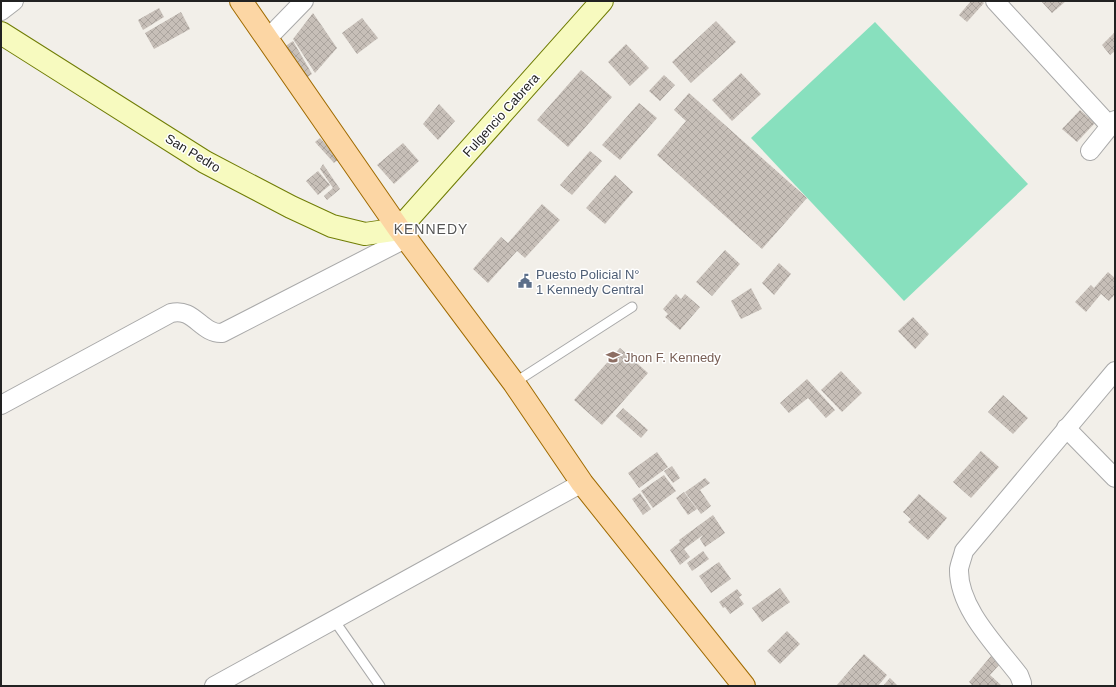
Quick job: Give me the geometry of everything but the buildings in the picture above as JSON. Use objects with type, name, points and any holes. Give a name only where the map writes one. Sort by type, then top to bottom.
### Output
[{"type":"main road","points":[[241,1],[403,234],[514,383],[582,483],[744,686]]},
{"type":"street","points":[[1,11],[14,1]]},
{"type":"street","points":[[267,39],[304,1]]},
{"type":"street","name":"Fulgencio Cabrera","points":[[403,234],[602,1]]},
{"type":"street","points":[[995,1],[1112,123],[1090,151]]},
{"type":"street","name":"San Pedro","points":[[1,33],[205,162],[291,207],[332,226],[365,234],[403,234]]},
{"type":"street","points":[[1,405],[171,313],[184,312],[215,333],[222,333],[403,234]]},
{"type":"street","points":[[1022,686],[1019,675],[986,632],[970,608],[964,594],[959,568],[964,551],[1115,371]]},
{"type":"street","points":[[1066,428],[1115,478]]},
{"type":"street","points":[[214,686],[582,483]]},
{"type":"lane","points":[[514,383],[632,307]]},
{"type":"lane","points":[[334,620],[380,686]]},
{"type":"green space","points":[[875,22],[1028,184],[904,301],[751,138]]},
{"type":"place","name":"Puesto Policial N° 1 Kennedy Central","points":[[525,281]]},
{"type":"place","name":"Jhon F. Kennedy","points":[[613,357]]},
{"type":"district","name":"KENNEDY","points":[[431,229]]}]
